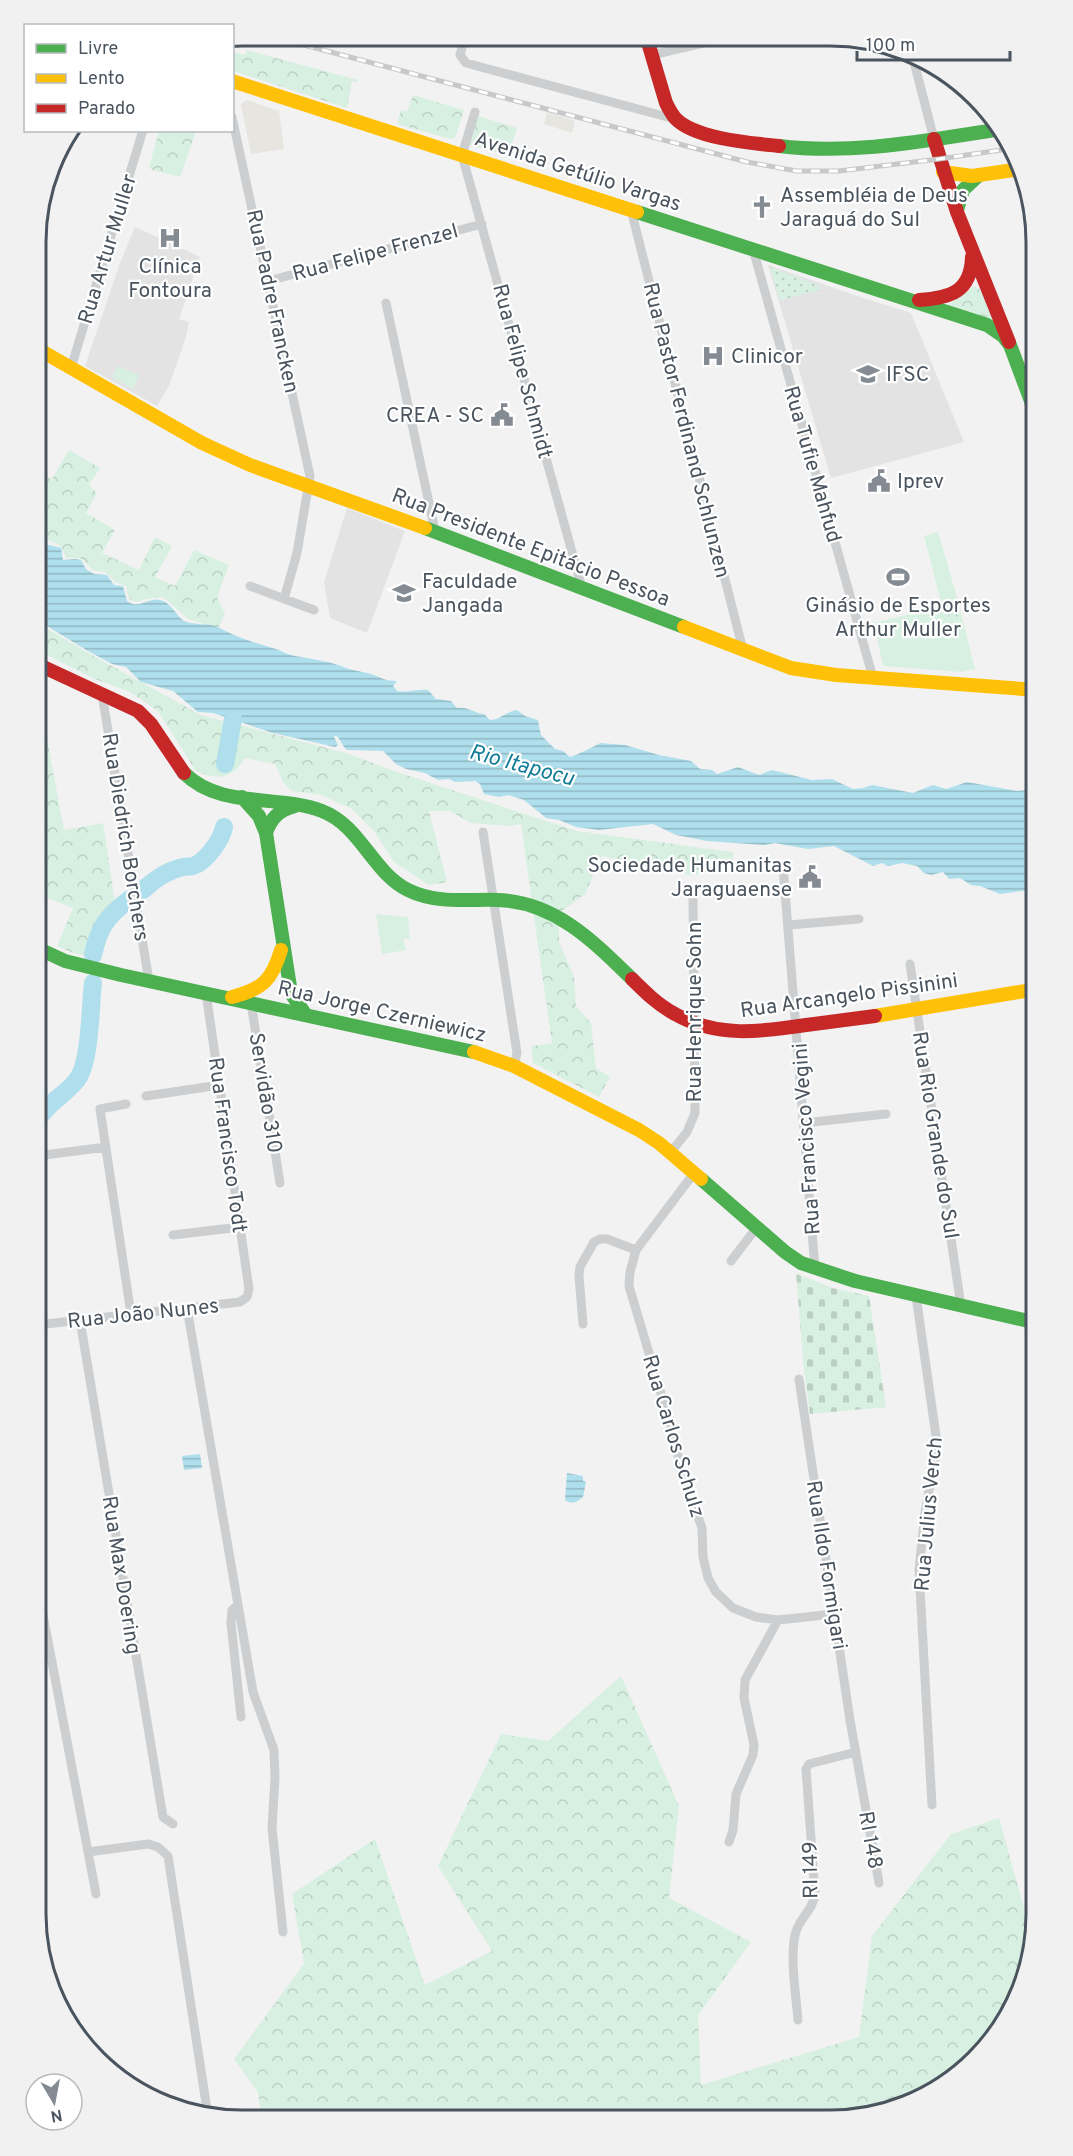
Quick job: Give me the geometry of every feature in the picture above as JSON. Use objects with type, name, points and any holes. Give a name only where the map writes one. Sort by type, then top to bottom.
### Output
[{"type":"main road","points":[[649,46],[665,100],[675,119],[691,128],[717,136],[793,148],[835,149],[914,142],[991,131]]},
{"type":"main road","name":"Avenida Getúlio Vargas","points":[[234,82],[987,326],[1003,336],[1010,345]]},
{"type":"main road","points":[[939,158],[944,142],[951,136]]},
{"type":"main road","points":[[934,139],[957,213],[1027,390]]},
{"type":"main road","points":[[914,142],[923,145],[939,158]]},
{"type":"main road","points":[[943,172],[958,177],[1012,170]]},
{"type":"main road","points":[[957,213],[958,198],[962,189],[978,176]]},
{"type":"main road","points":[[965,284],[972,267],[972,252]]},
{"type":"main road","points":[[965,284],[976,281],[987,287]]},
{"type":"main road","name":"Avenida Getúlio Vargas","points":[[911,301],[944,298],[965,284]]},
{"type":"main road","name":"Rua Presidente Epitácio Pessoa","points":[[47,354],[202,443],[250,465],[435,531],[791,668],[873,678],[1027,689]]},
{"type":"main road","name":"Rua Arcangelo Pissinini","points":[[47,668],[133,708],[154,725],[176,763],[189,779],[202,787],[325,812],[345,823],[385,873],[409,891],[430,899],[448,902],[512,901],[537,906],[569,922],[655,1000],[677,1015],[715,1030],[735,1032],[797,1026],[1027,991]]},
{"type":"main road","points":[[241,796],[259,816],[266,833],[282,948],[291,993],[305,1014]]},
{"type":"main road","points":[[266,833],[273,816],[285,808],[298,806]]},
{"type":"main road","points":[[227,998],[267,984],[273,976],[282,948]]},
{"type":"main road","name":"Rua Jorge Czerniewicz","points":[[47,953],[64,961],[149,981],[486,1055],[514,1066],[639,1130],[670,1152],[801,1263],[855,1281],[1026,1321]]},
{"type":"street","points":[[462,46],[460,55],[466,63],[675,119]]},
{"type":"street","points":[[652,55],[690,46]]},
{"type":"street","points":[[915,66],[934,139]]},
{"type":"street","points":[[462,155],[475,112]]},
{"type":"street","name":"Rua Padre Francken","points":[[234,126],[309,467],[309,486],[297,552],[284,599]]},
{"type":"street","name":"Rua Artur Muller","points":[[71,368],[142,132]]},
{"type":"street","name":"Rua Felipe Schmidt","points":[[462,155],[582,588]]},
{"type":"street","name":"Rua Pastor Ferdinand Schlunzen","points":[[632,210],[743,650]]},
{"type":"street","name":"Rua Felipe Frenzel","points":[[268,281],[482,224]]},
{"type":"street","name":"Rua Tufie Mahfud","points":[[753,249],[873,678]]},
{"type":"street","points":[[386,303],[435,531]]},
{"type":"street","points":[[250,586],[314,610]]},
{"type":"street","name":"Rua Diedrich Borchers","points":[[102,694],[149,981]]},
{"type":"street","points":[[483,832],[517,1053],[514,1066]]},
{"type":"street","name":"Rua Francisco Vegini","points":[[783,866],[815,1269]]},
{"type":"street","name":"Rua Henrique Sohn","points":[[670,1152],[687,1132],[695,1113],[693,900]]},
{"type":"street","points":[[789,925],[859,919]]},
{"type":"street","name":"Rua Rio Grande do Sul","points":[[910,964],[962,1306]]},
{"type":"street","name":"Rua Francisco Todt","points":[[206,993],[249,1290],[247,1297]]},
{"type":"street","name":"Servidão 310","points":[[251,1003],[280,1183]]},
{"type":"street","points":[[146,1096],[220,1085]]},
{"type":"street","points":[[126,1104],[100,1109],[131,1314]]},
{"type":"street","points":[[804,1123],[886,1114]]},
{"type":"street","points":[[46,1155],[106,1147]]},
{"type":"street","name":"Rua Carlos Schulz","points":[[694,1173],[636,1250],[629,1286],[682,1472],[702,1528],[703,1557],[708,1578],[724,1601],[733,1608],[756,1617],[778,1620],[834,1614]]},
{"type":"street","points":[[173,1235],[240,1227]]},
{"type":"street","points":[[731,1261],[757,1227]]},
{"type":"street","points":[[584,1324],[579,1276],[580,1268],[594,1242],[607,1239],[636,1250]]},
{"type":"street","name":"Rua Julius Verch","points":[[916,1296],[936,1436],[935,1459],[925,1512],[919,1570],[932,1805]]},
{"type":"street","name":"Rua João Nunes","points":[[46,1324],[240,1302],[247,1297]]},
{"type":"street","points":[[187,1308],[253,1692],[274,1750],[272,1837],[283,1932]]},
{"type":"street","name":"Rua Max Doering","points":[[80,1320],[163,1817],[173,1824]]},
{"type":"street","name":"Rua Ildo Formigari","points":[[799,1378],[864,1797]]},
{"type":"street","points":[[237,1606],[232,1610],[231,1623],[241,1717]]},
{"type":"street","points":[[729,1842],[733,1830],[736,1794],[753,1755],[754,1745],[744,1698],[745,1680],[778,1620]]},
{"type":"street","points":[[46,1632],[96,1894]]},
{"type":"street","name":"RI 149","points":[[798,2020],[794,1971],[795,1935],[812,1907],[815,1894],[806,1768],[809,1764],[856,1752]]},
{"type":"street","name":"RI 148","points":[[864,1797],[879,1883]]},
{"type":"street","points":[[88,1852],[148,1844],[158,1847],[168,1856],[206,2106]]},
{"type":"shaded area","points":[[247,100],[279,111],[284,149],[251,154],[241,105]]},
{"type":"shaded area","points":[[547,112],[575,121],[572,133],[544,124]]},
{"type":"shaded area","points":[[135,227],[200,257],[179,319],[189,322],[186,337],[169,386],[157,406],[85,366],[120,263]]},
{"type":"shaded area","name":"IFSC","points":[[768,265],[911,313],[964,442],[831,478]]},
{"type":"shaded area","points":[[347,508],[405,531],[367,633],[330,618],[324,582]]},
{"type":"green space","points":[[247,50],[358,80],[357,82],[352,81],[347,108],[234,71],[234,52],[245,55]]},
{"type":"green space","points":[[413,95],[464,110],[455,138],[451,139],[397,124],[401,110],[407,112]]},
{"type":"green space","points":[[478,116],[517,128],[508,156],[469,145]]},
{"type":"green space","points":[[159,132],[196,132],[180,177],[152,170],[149,167]]},
{"type":"green space","points":[[770,267],[820,286],[821,290],[780,300]]},
{"type":"green space","points":[[974,286],[982,291],[994,322],[944,308]]},
{"type":"green space","points":[[118,366],[139,375],[133,389],[112,377]]},
{"type":"green space","points":[[69,450],[100,468],[89,485],[97,493],[86,513],[115,530],[102,553],[139,570],[155,537],[172,546],[155,577],[175,586],[194,550],[229,565],[217,597],[225,614],[218,628],[188,619],[163,597],[137,602],[129,599],[126,586],[115,582],[105,572],[93,570],[80,558],[66,558],[59,545],[47,540],[47,477],[52,479]]},
{"type":"green space","points":[[938,532],[956,594],[943,598],[950,624],[963,621],[975,669],[961,672],[883,666],[874,623],[942,606],[924,536]]},
{"type":"green space","points":[[956,594],[963,621],[950,624],[943,597]]},
{"type":"green space","points":[[47,629],[201,715],[346,753],[577,831],[733,852],[734,869],[690,875],[602,856],[585,894],[559,913],[559,942],[574,977],[576,1006],[591,1023],[596,1068],[610,1077],[599,1097],[533,1063],[531,1046],[552,1043],[521,824],[509,826],[471,823],[450,811],[429,811],[447,882],[429,885],[394,862],[374,831],[352,809],[321,795],[292,791],[283,782],[275,764],[245,758],[235,770],[224,776],[211,776],[196,771],[158,711],[130,692],[95,679],[47,655]]},
{"type":"green space","points":[[47,737],[64,830],[103,823],[115,902],[128,900],[129,911],[115,920],[107,930],[100,958],[76,954],[57,946],[73,908],[47,897]]},
{"type":"green space","points":[[376,914],[408,917],[410,939],[403,939],[406,950],[382,954]]},
{"type":"green space","points":[[796,1273],[832,1288],[869,1296],[886,1407],[810,1414]]},
{"type":"green space","points":[[621,1676],[679,1806],[669,1898],[751,1942],[698,2015],[701,2085],[859,2037],[872,1936],[951,1834],[999,1818],[1026,1916],[1026,1926],[1023,1952],[1016,1977],[1006,2000],[986,2033],[950,2069],[917,2089],[894,2099],[856,2108],[831,2110],[260,2110],[258,2092],[234,2059],[304,1964],[292,1894],[375,1839],[425,1985],[492,1951],[438,1866],[501,1734],[548,1741]]},
{"type":"water","name":"Rio Itapocu","points":[[47,544],[61,548],[63,560],[81,560],[86,569],[94,574],[107,575],[114,585],[123,586],[127,601],[132,604],[160,600],[168,604],[184,621],[216,626],[290,655],[397,681],[393,686],[397,691],[428,690],[436,699],[451,701],[457,708],[484,714],[490,720],[517,710],[525,716],[538,720],[541,735],[555,749],[563,751],[570,757],[600,743],[625,745],[691,761],[700,769],[712,770],[717,774],[738,767],[759,775],[772,770],[812,780],[832,779],[853,789],[872,785],[913,793],[933,785],[946,789],[967,782],[1017,791],[1027,790],[1027,890],[1000,894],[971,885],[960,878],[949,879],[943,872],[931,875],[924,873],[917,866],[902,863],[888,866],[882,863],[873,866],[834,846],[808,849],[775,843],[764,845],[707,841],[676,835],[653,824],[599,830],[576,827],[559,820],[546,818],[524,800],[508,795],[499,797],[484,794],[480,784],[475,781],[438,780],[425,773],[406,769],[396,764],[383,751],[347,750],[336,735],[334,737],[338,745],[335,747],[273,733],[213,713],[198,712],[173,691],[141,682],[126,667],[112,664],[47,626]]},
{"type":"water","points":[[200,1454],[202,1468],[184,1470],[182,1456]]},
{"type":"water","points":[[567,1473],[583,1476],[583,1481],[586,1482],[583,1497],[575,1502],[565,1500]]},
{"type":"waterway","points":[[225,764],[233,719]]},
{"type":"waterway","points":[[143,890],[177,868],[198,864],[217,844],[224,827]]},
{"type":"waterway","points":[[93,955],[101,929],[115,911],[130,899]]},
{"type":"waterway","points":[[46,1109],[76,1081],[81,1073],[89,1034],[93,983]]},
{"type":"railway","points":[[308,46],[747,162],[797,171],[839,171],[1002,150]]},
{"type":"traffic: fast","points":[[779,146],[860,148],[991,131]]},
{"type":"traffic: fast","points":[[957,210],[963,190],[978,176]]},
{"type":"traffic: fast","points":[[637,212],[987,325],[1003,336],[1010,345],[1027,390]]},
{"type":"traffic: fast","points":[[425,528],[684,627]]},
{"type":"traffic: fast","points":[[184,773],[198,784],[214,792],[305,806],[322,811],[347,827],[385,872],[408,890],[441,899],[498,900],[519,902],[538,908],[572,926],[632,979]]},
{"type":"traffic: fast","points":[[242,797],[259,816],[266,833],[291,993],[305,1014]]},
{"type":"traffic: fast","points":[[266,833],[276,815],[295,806]]},
{"type":"traffic: fast","points":[[47,952],[65,961],[121,975],[474,1052]]},
{"type":"traffic: fast","points":[[701,1179],[785,1252],[801,1263],[855,1281],[1026,1321]]},
{"type":"traffic: slow","points":[[234,82],[637,212]]},
{"type":"traffic: slow","points":[[943,172],[972,176],[1012,170]]},
{"type":"traffic: slow","points":[[47,354],[202,443],[250,465],[425,528]]},
{"type":"traffic: slow","points":[[684,627],[791,668],[836,675],[1027,689]]},
{"type":"traffic: slow","points":[[232,997],[259,987],[265,982],[274,969],[281,950]]},
{"type":"traffic: slow","points":[[875,1016],[1027,991]]},
{"type":"traffic: slow","points":[[474,1052],[514,1066],[639,1130],[659,1143],[701,1179]]},
{"type":"traffic: jam","points":[[649,46],[666,103],[676,119],[685,126],[710,136],[779,146]]},
{"type":"traffic: jam","points":[[934,139],[957,212],[1009,342]]},
{"type":"traffic: jam","points":[[919,300],[949,295],[957,291],[968,278],[972,257]]},
{"type":"traffic: jam","points":[[47,669],[138,711],[151,724],[184,773]]},
{"type":"traffic: jam","points":[[632,979],[657,1002],[675,1014],[691,1022],[723,1030],[772,1030],[875,1016]]},
{"type":"place","name":"Assembléia de Deus Jaraguá do Sul","points":[[762,207]]},
{"type":"place","name":"Clínica Fontoura","points":[[170,238]]},
{"type":"place","name":"Clinicor","points":[[713,356]]},
{"type":"place","name":"IFSC","points":[[868,374]]},
{"type":"place","name":"CREA - SC","points":[[502,415]]},
{"type":"place","name":"Iprev","points":[[879,481]]},
{"type":"place","name":"Ginásio de Esportes Arthur Muller","points":[[898,577]]},
{"type":"place","name":"Faculdade Jangada","points":[[404,593]]},
{"type":"place","name":"Sociedade Humanitas Jaraguaense","points":[[810,877]]}]
